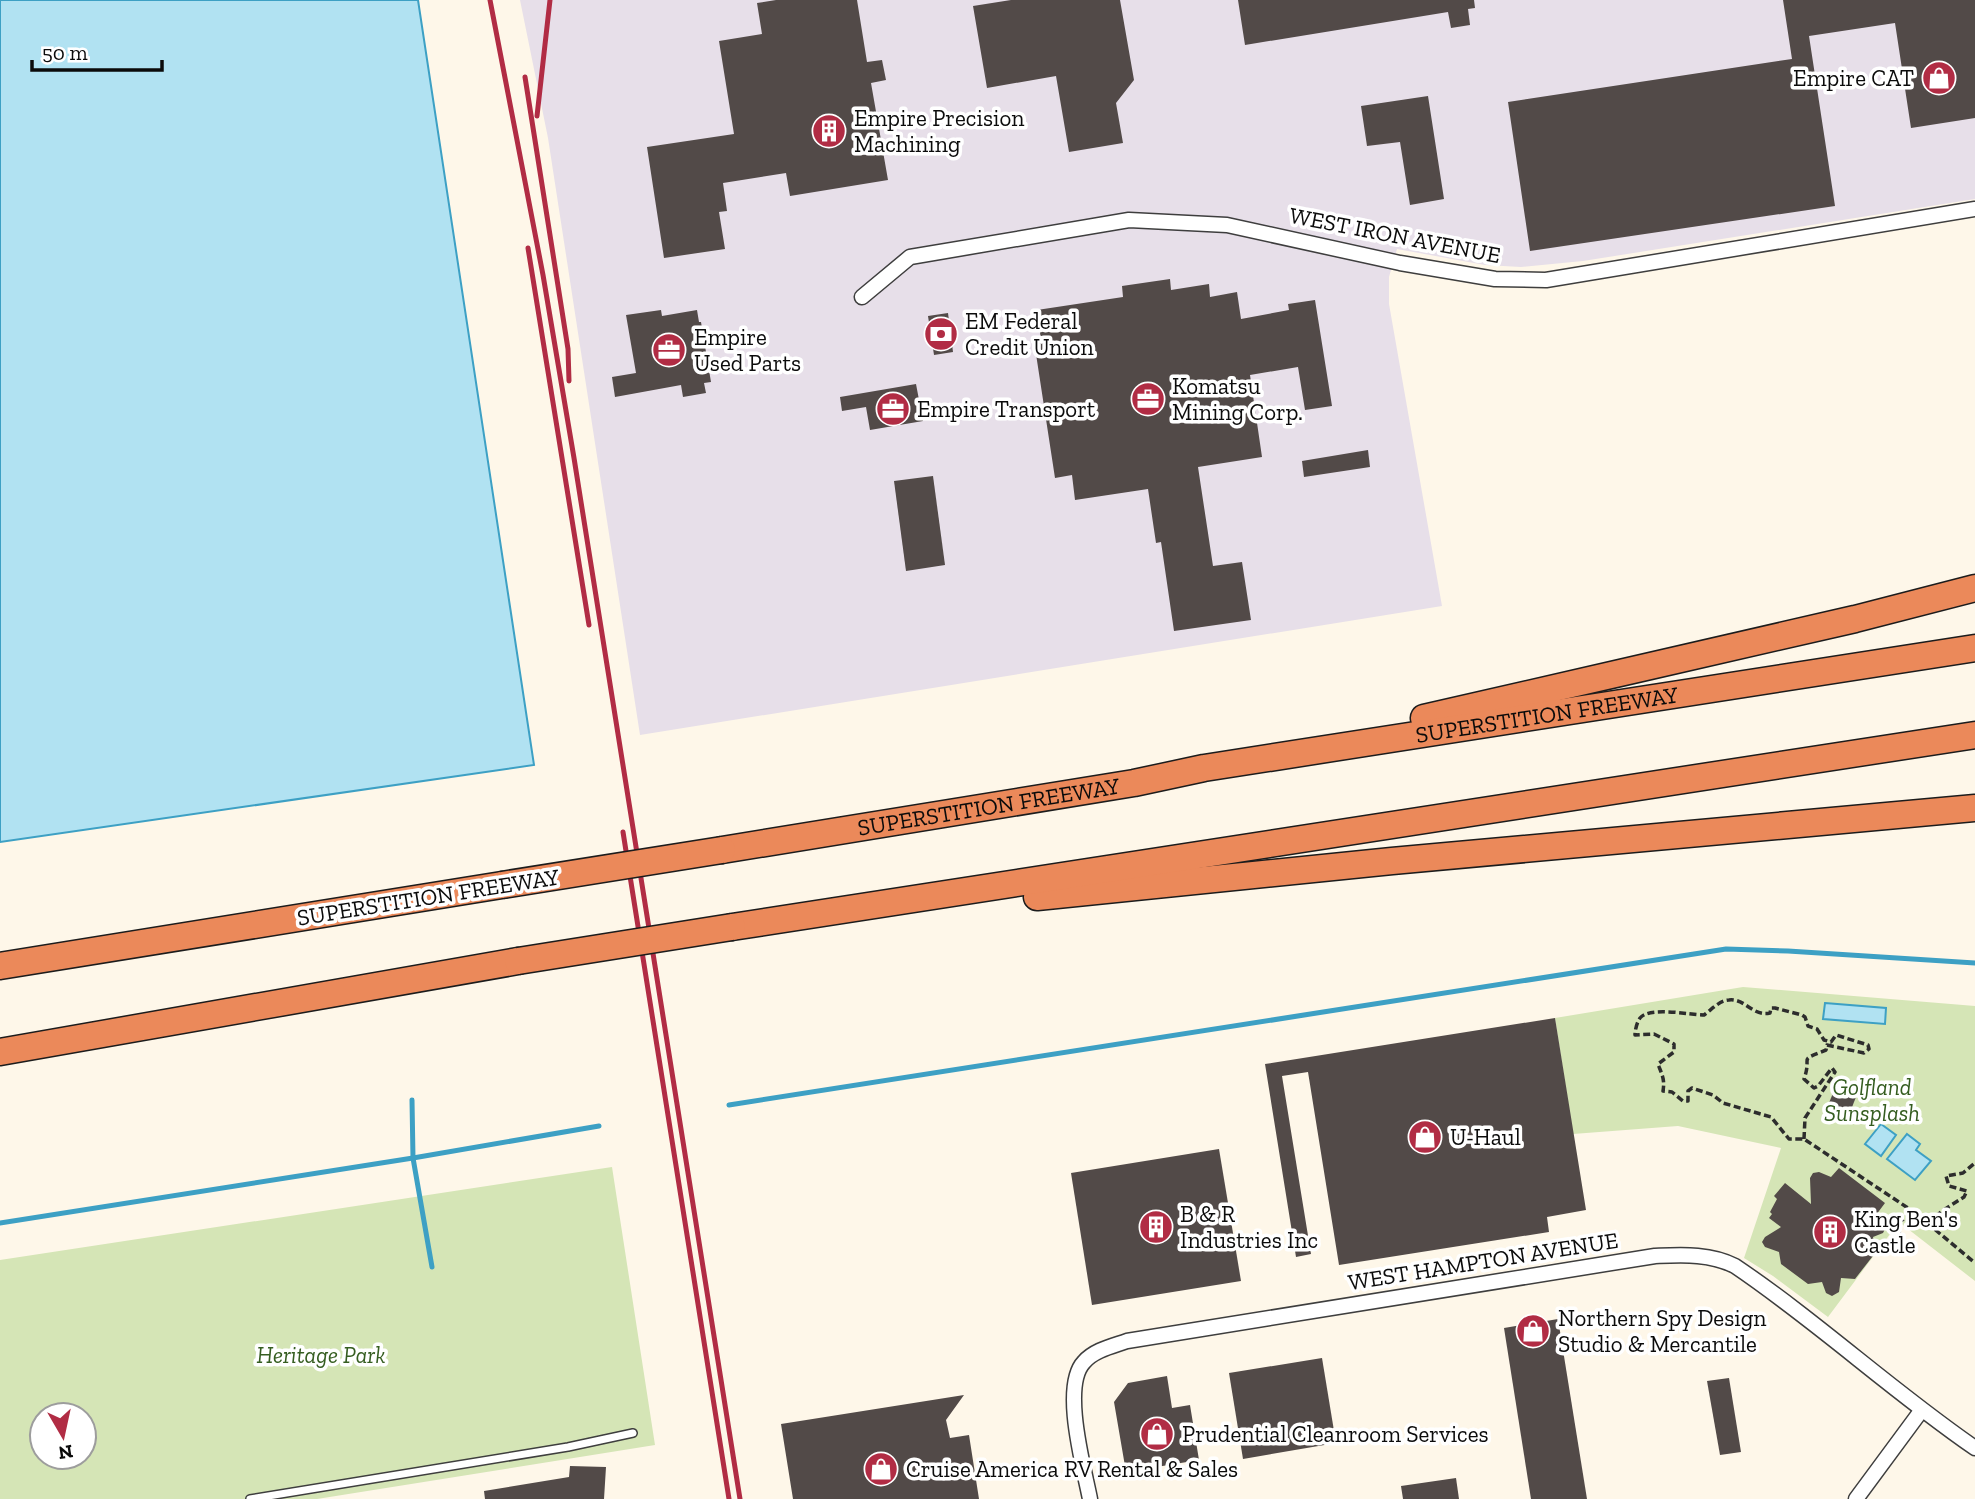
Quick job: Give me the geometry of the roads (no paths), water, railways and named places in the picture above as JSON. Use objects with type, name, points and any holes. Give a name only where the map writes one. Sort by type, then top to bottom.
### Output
[{"type":"highway","points":[[1204,768],[1855,619],[1975,588]]},
{"type":"highway","name":"SUPERSTITION FREEWAY","points":[[0,966],[1134,783],[1204,768],[1975,648]]},
{"type":"highway","points":[[0,1052],[518,961],[1975,735]]},
{"type":"highway","points":[[732,927],[1392,861],[1975,808]]},
{"type":"highway","points":[[0,951],[281,921]]},
{"type":"street","name":"WEST IRON AVENUE","points":[[862,297],[910,257],[1129,220],[1227,225],[1413,266],[1495,279],[1546,280],[1975,209]]},
{"type":"street","name":"WEST HAMPTON AVENUE","points":[[1090,1499],[1073,1389],[1083,1363],[1104,1349],[1127,1341],[1654,1256],[1690,1255],[1735,1266],[1800,1311],[1921,1411],[1975,1448]]},
{"type":"street","points":[[1856,1499],[1921,1411]]},
{"type":"lane","points":[[250,1499],[568,1447],[633,1433]]},
{"type":"water","points":[[0,0],[418,0],[534,765],[0,842]]},
{"type":"water","points":[[1825,1003],[1886,1008],[1885,1024],[1823,1019]]},
{"type":"water","points":[[1881,1124],[1896,1135],[1881,1156],[1865,1144]]},
{"type":"water","points":[[1907,1134],[1920,1144],[1916,1150],[1931,1161],[1915,1180],[1887,1159]]},
{"type":"waterway","points":[[729,1105],[1726,949],[1975,963]]},
{"type":"waterway","points":[[412,1100],[413,1158],[432,1267]]},
{"type":"waterway","points":[[0,1223],[599,1126]]},
{"type":"railway","points":[[490,0],[543,275],[574,458],[740,1499]]},
{"type":"railway","points":[[537,116],[550,0]]},
{"type":"railway","points":[[525,77],[568,349],[569,381]]},
{"type":"railway","points":[[528,248],[589,625]]},
{"type":"railway","points":[[623,832],[729,1499]]},
{"type":"place","name":"Empire CAT","points":[[1939,78]]},
{"type":"place","name":"Empire Precision Machining","points":[[829,131]]},
{"type":"place","name":"EM Federal Credit Union","points":[[941,334]]},
{"type":"place","name":"Empire Used Parts","points":[[669,350]]},
{"type":"place","name":"Komatsu Mining Corp.","points":[[1148,399]]},
{"type":"place","name":"Empire Transport","points":[[893,409]]},
{"type":"place","name":"U-Haul","points":[[1425,1137]]},
{"type":"place","name":"B & R Industries Inc","points":[[1156,1227]]},
{"type":"place","name":"King Ben's Castle","points":[[1830,1232]]},
{"type":"place","name":"Northern Spy Design Studio & Mercantile","points":[[1533,1331]]},
{"type":"place","name":"Prudential Cleanroom Services","points":[[1157,1434]]},
{"type":"place","name":"Cruise America RV Rental & Sales","points":[[881,1469]]},
{"type":"park label","name":"Golfland Sunsplash","points":[[1872,1100]]},
{"type":"park label","name":"Heritage Park","points":[[321,1355]]}]
